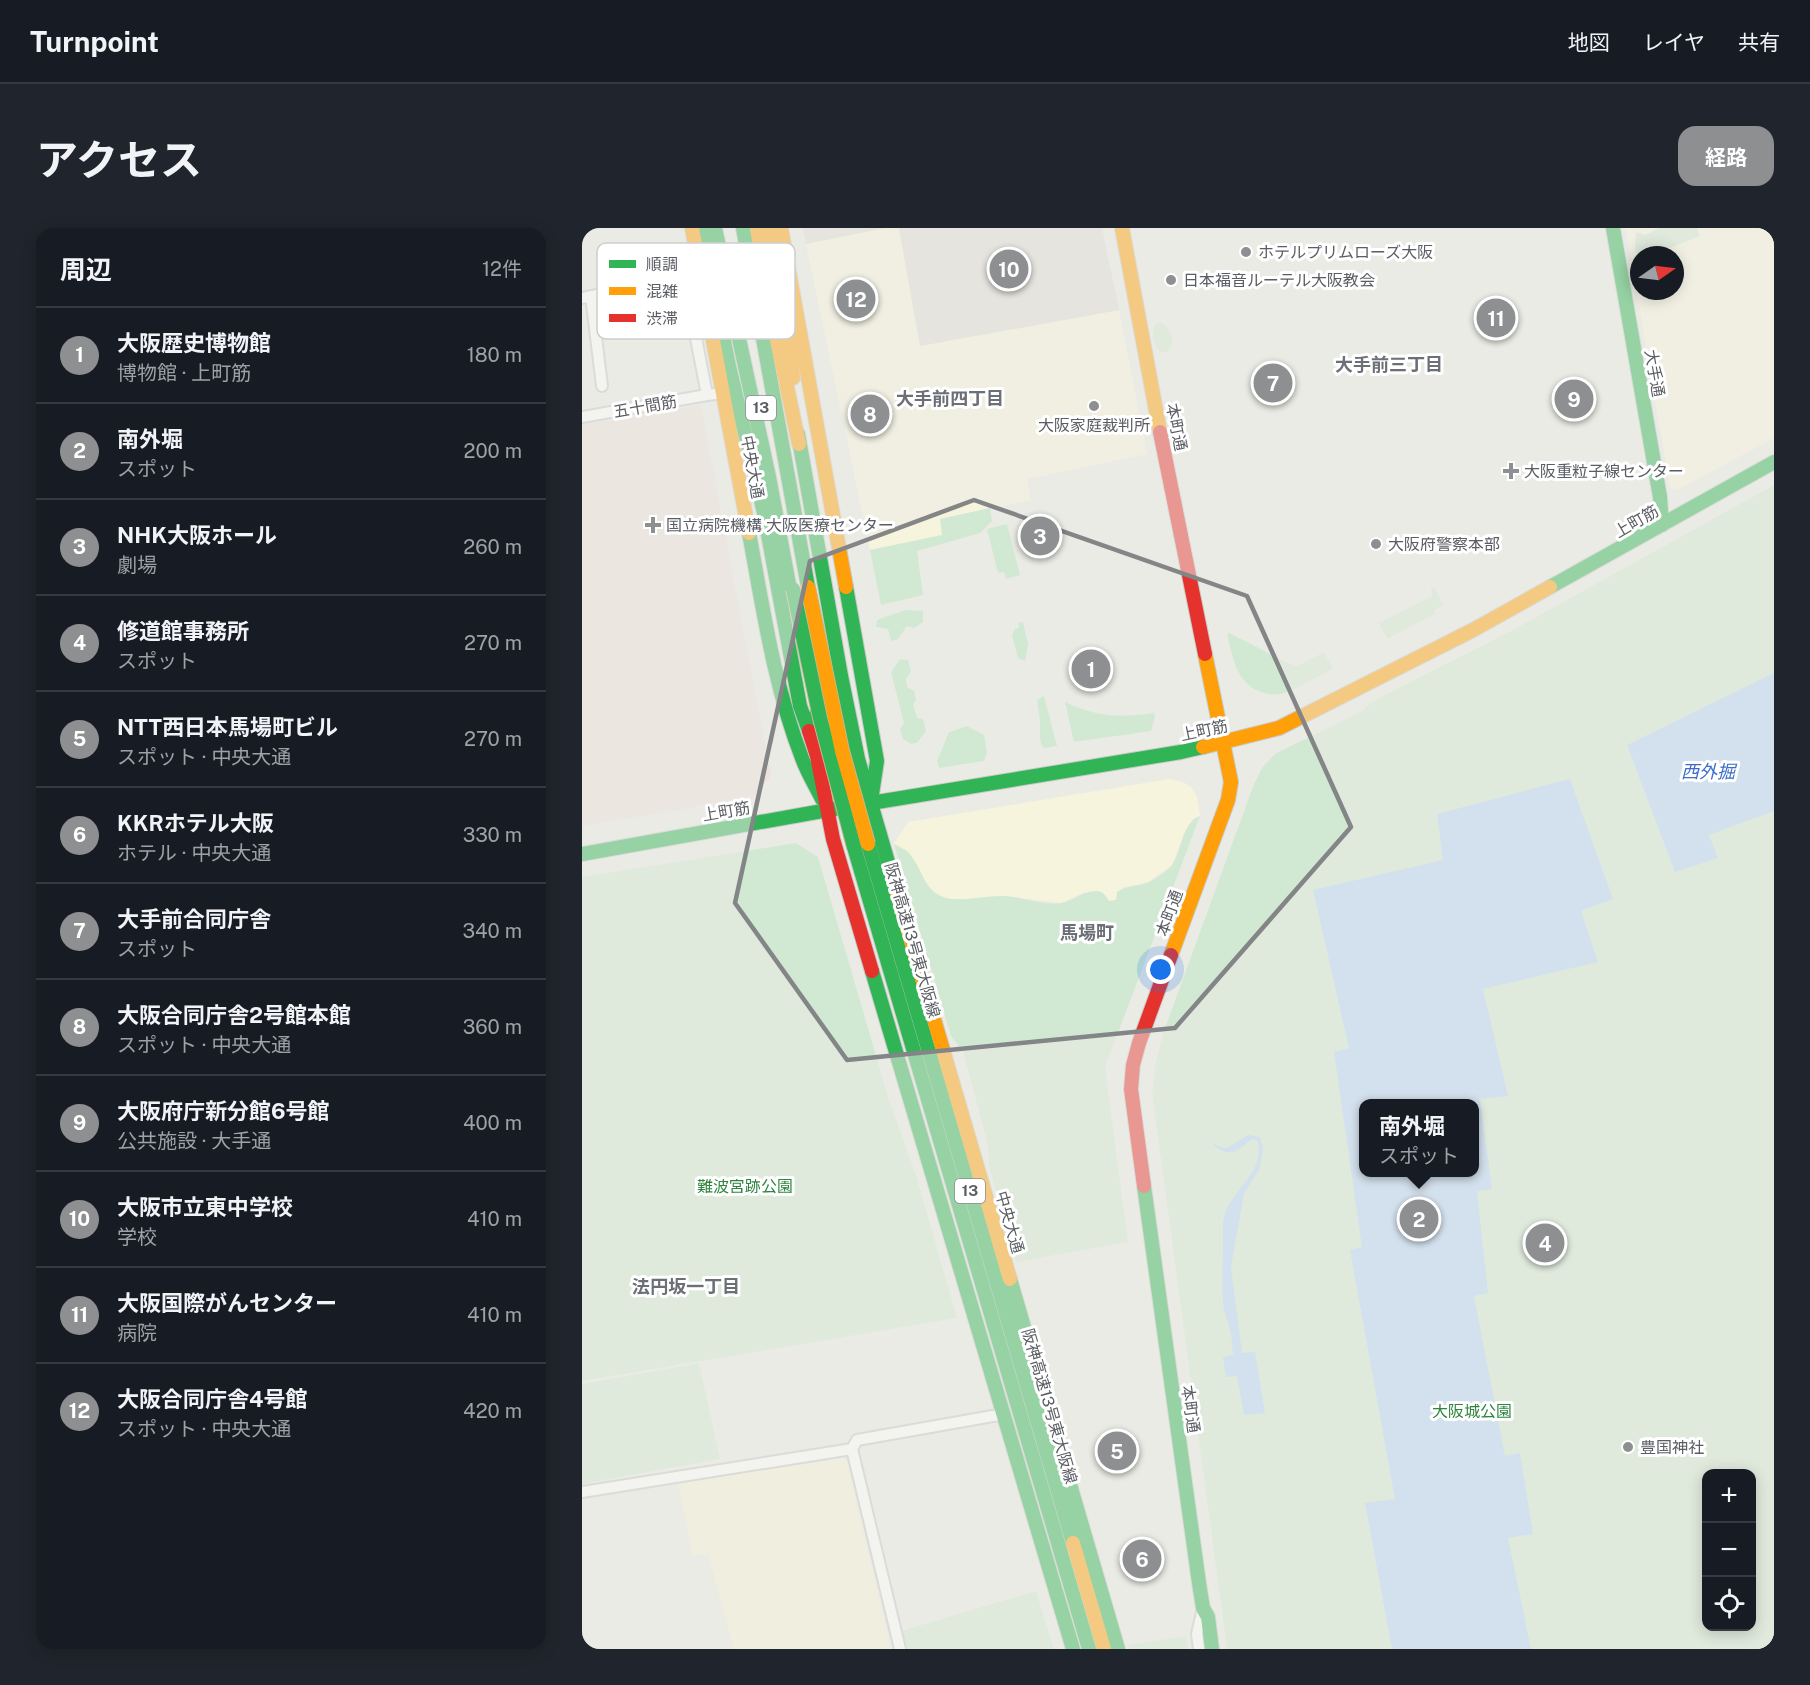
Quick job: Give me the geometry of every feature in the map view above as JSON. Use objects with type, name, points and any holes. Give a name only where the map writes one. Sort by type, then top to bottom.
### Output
[{"type":"main road","name":"中央大通","points":[[692,228],[695,243]]},
{"type":"main road","name":"中央大通","points":[[701,228],[704,243]]},
{"type":"main road","points":[[715,228],[718,243]]},
{"type":"main road","name":"阪神高速13号東大阪線","points":[[728,228],[731,243]]},
{"type":"main road","name":"阪神高速13号東大阪線","points":[[743,228],[746,243]]},
{"type":"main road","points":[[757,228],[760,243]]},
{"type":"main road","name":"中央大通","points":[[769,228],[772,243]]},
{"type":"main road","name":"中央大通","points":[[781,228],[784,243]]},
{"type":"main road","name":"本町通","points":[[1122,228],[1144,350],[1231,782],[1228,800],[1139,1043],[1133,1065],[1131,1089],[1203,1608],[1208,1617],[1212,1649]]},
{"type":"main road","name":"大手通","points":[[1612,228],[1660,497],[1662,525]]},
{"type":"main road","name":"中央大通","points":[[795,301],[877,761],[871,803]]},
{"type":"main road","name":"中央大通","points":[[713,339],[772,654],[784,704],[802,759],[828,810]]},
{"type":"main road","name":"中央大通","points":[[724,339],[796,650],[813,705],[817,756],[840,864],[1073,1649]]},
{"type":"main road","points":[[739,339],[769,477],[796,650]]},
{"type":"main road","name":"阪神高速13号東大阪線","points":[[748,339],[809,676],[837,787],[880,910]]},
{"type":"main road","name":"阪神高速13号東大阪線","points":[[763,339],[825,676],[880,910],[1046,1476],[1104,1649]]},
{"type":"main road","points":[[777,339],[799,444]]},
{"type":"main road","name":"中央大通","points":[[789,339],[799,444],[858,759],[1118,1649]]},
{"type":"main road","name":"上町筋","points":[[582,854],[828,810],[1146,758],[1224,743],[1279,728],[1473,630],[1774,462]]},
{"type":"main road","name":"阪神高速13号東大阪線","points":[[1046,1476],[1089,1649]]},
{"type":"street","points":[[586,297],[602,386]]},
{"type":"street","points":[[696,339],[707,396]]},
{"type":"street","name":"五十間筋","points":[[582,417],[723,393]]},
{"type":"street","points":[[900,1649],[852,1449],[857,1440],[1004,1414]]},
{"type":"street","points":[[582,1492],[852,1449]]},
{"type":"street","points":[[1199,1649],[1197,1634],[1203,1608]]},
{"type":"highlighted area","points":[[974,500],[1247,596],[1351,827],[1175,1028],[847,1060],[735,903],[810,561]]},
{"type":"shaded area","points":[[803,228],[885,228],[806,244]]},
{"type":"shaded area","points":[[885,228],[899,228],[920,346],[1119,310],[1147,454],[1027,479],[1031,500],[940,519],[943,535],[870,550],[806,244]]},
{"type":"shaded area","points":[[899,228],[1102,228],[1119,310],[920,346]]},
{"type":"shaded area","points":[[1626,228],[1774,228],[1774,438],[1677,490],[1670,488],[1638,300],[1684,300],[1684,246],[1630,246],[1630,252]]},
{"type":"shaded area","name":"国立病院機構 大阪医療センター","points":[[701,405],[771,775],[755,797],[582,826],[582,425]]},
{"type":"shaded area","points":[[1169,779],[1183,782],[1192,788],[1197,797],[1200,816],[1193,819],[1172,865],[1148,882],[1122,888],[1116,900],[1109,901],[1085,892],[1061,903],[1004,896],[953,900],[931,889],[921,877],[914,860],[907,851],[894,844],[908,822]]},
{"type":"green space","points":[[1659,228],[1697,228],[1700,236],[1675,246],[1635,246],[1636,232],[1645,235]]},
{"type":"green space","points":[[1157,323],[1162,323],[1170,332],[1172,344],[1168,352],[1161,352],[1156,346],[1153,330]]},
{"type":"green space","name":"大阪城公園","points":[[1774,485],[1774,1649],[1227,1649],[1152,1093],[1156,1061],[1164,1031],[1254,784],[1262,768],[1275,754],[1364,710],[1371,702],[1511,631]]},
{"type":"green space","points":[[990,508],[992,521],[980,533],[917,551],[923,595],[881,605],[870,550],[942,535],[940,519]]},
{"type":"green space","points":[[1007,524],[1020,575],[1006,579],[1004,572],[998,573],[987,529]]},
{"type":"green space","points":[[1434,587],[1444,605],[1434,610],[1435,614],[1387,639],[1379,623],[1432,596],[1431,589]]},
{"type":"green space","points":[[905,610],[923,611],[923,622],[914,628],[907,626],[898,639],[891,641],[888,629],[876,627],[877,620]]},
{"type":"green space","points":[[1023,622],[1028,644],[1025,661],[1018,658],[1012,635],[1015,629],[1019,628],[1018,623]]},
{"type":"green space","points":[[1227,634],[1296,667],[1324,652],[1333,669],[1284,693],[1264,693],[1247,684],[1237,670]]},
{"type":"green space","points":[[900,659],[908,660],[911,672],[906,679],[907,687],[914,691],[916,700],[913,704],[917,718],[923,719],[926,731],[917,743],[911,744],[903,739],[900,729],[904,723],[891,672]]},
{"type":"green space","points":[[1044,696],[1057,746],[1045,748],[1040,739],[1037,700]]},
{"type":"green space","points":[[1065,702],[1088,711],[1109,715],[1130,716],[1154,713],[1155,717],[1151,731],[1074,742]]},
{"type":"green space","points":[[967,726],[984,735],[987,752],[984,761],[939,768],[937,761],[949,732]]},
{"type":"green space","points":[[1200,816],[1105,1067],[1128,1242],[1016,1262],[989,1166],[988,1145],[963,1052],[951,1036],[894,844],[909,853],[926,883],[937,894],[945,898],[1002,896],[1055,904],[1098,891],[1109,901],[1116,900],[1117,892],[1149,882],[1168,870],[1176,859],[1189,825]]},
{"type":"green space","name":"難波宮跡公園","points":[[796,843],[818,857],[889,1100],[916,1175],[957,1318],[582,1381],[582,877]]},
{"type":"green space","points":[[699,1363],[720,1459],[582,1484],[582,1384]]},
{"type":"green space","points":[[1036,1591],[1054,1649],[906,1649],[901,1631]]},
{"type":"green space","points":[[1186,1636],[1188,1649],[1129,1649],[1128,1645]]},
{"type":"sand","points":[[840,1456],[847,1462],[891,1649],[734,1649],[708,1554],[693,1556],[678,1482]]},
{"type":"water","name":"西外掘","points":[[1774,673],[1774,811],[1709,835],[1718,858],[1675,872],[1627,745]]},
{"type":"water","points":[[1570,779],[1613,899],[1581,911],[1598,962],[1483,989],[1508,1096],[1480,1099],[1492,1189],[1477,1191],[1488,1293],[1474,1296],[1505,1456],[1520,1453],[1533,1534],[1508,1538],[1531,1649],[1392,1649],[1365,1503],[1395,1499],[1350,1250],[1362,1247],[1334,1052],[1349,1048],[1313,890],[1443,860],[1437,814]]},
{"type":"water","points":[[1248,1135],[1260,1137],[1263,1147],[1262,1155],[1259,1170],[1244,1194],[1231,1267],[1242,1353],[1255,1352],[1265,1413],[1244,1415],[1237,1376],[1226,1377],[1223,1357],[1233,1355],[1231,1334],[1223,1301],[1223,1223],[1229,1204],[1254,1170],[1259,1151],[1257,1140],[1252,1139],[1234,1152],[1220,1150],[1214,1146],[1214,1143],[1219,1147],[1227,1148]]},
{"type":"traffic: fast","points":[[701,228],[704,243]]},
{"type":"traffic: fast","points":[[715,228],[718,243]]},
{"type":"traffic: fast","points":[[743,228],[746,243]]},
{"type":"traffic: fast","points":[[1613,228],[1660,497],[1662,525]]},
{"type":"traffic: fast","points":[[724,339],[764,513],[800,706],[809,731]]},
{"type":"traffic: fast","points":[[739,339],[769,477],[793,606]]},
{"type":"traffic: fast","points":[[763,339],[808,587]]},
{"type":"traffic: fast","points":[[798,434],[858,759],[897,893]]},
{"type":"traffic: fast","points":[[1550,587],[1774,462]]},
{"type":"traffic: fast","points":[[749,533],[770,647],[784,703],[804,763],[822,799]]},
{"type":"traffic: fast","points":[[846,587],[877,761],[871,801]]},
{"type":"traffic: fast","points":[[793,589],[820,718],[854,847]]},
{"type":"traffic: fast","points":[[814,717],[817,756]]},
{"type":"traffic: fast","points":[[582,854],[1203,747]]},
{"type":"traffic: fast","points":[[868,844],[1073,1543]]},
{"type":"traffic: fast","points":[[854,847],[1089,1649]]},
{"type":"traffic: fast","points":[[872,971],[1073,1649]]},
{"type":"traffic: fast","points":[[1144,1186],[1199,1583],[1203,1608],[1208,1617],[1212,1649]]},
{"type":"traffic: fast","points":[[1010,1279],[1118,1649]]},
{"type":"traffic: slow","points":[[692,228],[695,243]]},
{"type":"traffic: slow","points":[[757,228],[760,243]]},
{"type":"traffic: slow","points":[[769,228],[772,243]]},
{"type":"traffic: slow","points":[[781,228],[784,243]]},
{"type":"traffic: slow","points":[[1122,228],[1160,432]]},
{"type":"traffic: slow","points":[[795,305],[846,587]]},
{"type":"traffic: slow","points":[[713,339],[749,533]]},
{"type":"traffic: slow","points":[[777,339],[799,444]]},
{"type":"traffic: slow","points":[[789,339],[793,378]]},
{"type":"traffic: slow","points":[[808,587],[842,751],[868,844]]},
{"type":"traffic: slow","points":[[1203,747],[1279,728],[1473,630],[1550,587]]},
{"type":"traffic: slow","points":[[1171,955],[1228,800],[1231,782],[1205,654]]},
{"type":"traffic: slow","points":[[897,893],[1010,1279]]},
{"type":"traffic: slow","points":[[1073,1543],[1104,1649]]},
{"type":"traffic: jam","points":[[1160,432],[1205,654]]},
{"type":"traffic: jam","points":[[809,731],[817,756],[833,839],[872,971]]},
{"type":"traffic: jam","points":[[1144,1186],[1131,1089],[1133,1065],[1171,955]]},
{"type":"place","name":"ホテルプリムローズ大阪","points":[[1246,252]]},
{"type":"place","name":"大阪市立東中学校","points":[[1009,269]]},
{"type":"place","name":"日本福音ルーテル大阪教会","points":[[1171,280]]},
{"type":"place","name":"大阪合同庁舎4号館","points":[[856,299]]},
{"type":"place","name":"大阪国際がんセンター","points":[[1496,318]]},
{"type":"place","name":"大手前合同庁舎","points":[[1273,383]]},
{"type":"place","name":"大阪府庁新分館6号館","points":[[1574,399]]},
{"type":"place","name":"大阪家庭裁判所","points":[[1094,406]]},
{"type":"place","name":"大阪合同庁舎2号館本館","points":[[870,414]]},
{"type":"place","name":"大阪重粒子線センター","points":[[1511,471]]},
{"type":"place","name":"国立病院機構 大阪医療センター","points":[[653,525]]},
{"type":"place","name":"NHK大阪ホール","points":[[1040,536]]},
{"type":"place","name":"大阪府警察本部","points":[[1376,544]]},
{"type":"place","name":"大阪歴史博物館","points":[[1091,669]]},
{"type":"place","name":"南外堀","points":[[1419,1219]]},
{"type":"place","name":"修道館事務所","points":[[1545,1243]]},
{"type":"place","name":"豊国神社","points":[[1628,1447]]},
{"type":"place","name":"NTT西日本馬場町ビル","points":[[1117,1451]]},
{"type":"place","name":"KKRホテル大阪","points":[[1142,1559]]},
{"type":"district","name":"大手前三丁目","points":[[1389,365]]},
{"type":"district","name":"大手前四丁目","points":[[950,399]]},
{"type":"district","name":"馬場町","points":[[1087,933]]},
{"type":"district","name":"法円坂一丁目","points":[[686,1287]]}]
